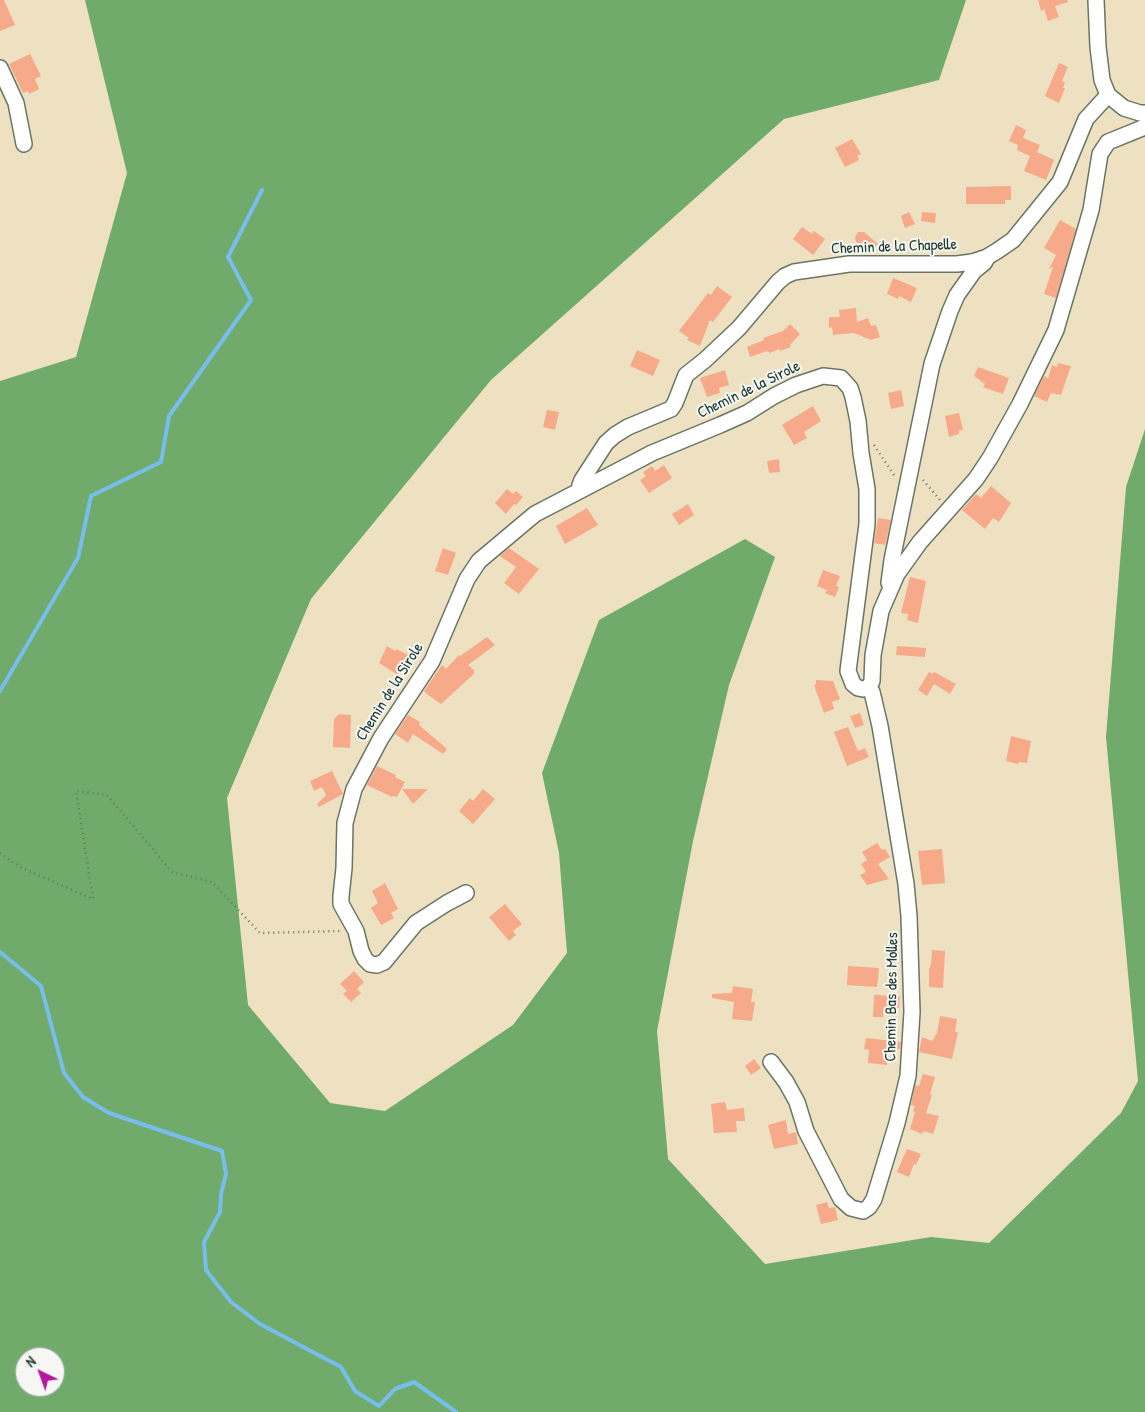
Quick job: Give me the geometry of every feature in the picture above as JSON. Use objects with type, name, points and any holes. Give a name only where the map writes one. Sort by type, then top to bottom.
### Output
[{"type":"street","points":[[1096,0],[1098,47],[1102,80],[1108,95],[1124,108],[1145,113]]},
{"type":"street","points":[[0,68],[16,103],[24,144]]},
{"type":"street","name":"Chemin de la Chapelle","points":[[581,490],[582,480],[606,443],[628,427],[671,409],[675,404],[686,375],[739,328],[785,276],[794,272],[849,264],[957,264],[972,262],[987,257],[1013,240],[1060,182],[1086,118],[1108,95]]},
{"type":"street","points":[[869,687],[872,681],[873,655],[881,611],[897,574],[920,542],[976,479],[990,458],[1020,404],[1056,330],[1091,210],[1100,154],[1108,142],[1145,127]]},
{"type":"street","points":[[888,594],[892,560],[932,364],[957,295],[965,282],[984,263],[987,257]]},
{"type":"street","name":"Chemin de la Sirole","points":[[466,893],[447,902],[416,923],[384,962],[377,965],[370,964],[365,959],[356,931],[341,904],[345,824],[354,789],[381,738],[432,661],[467,579],[479,561],[535,514],[652,453],[720,426],[796,385],[823,376],[841,378],[850,388],[858,421],[867,489],[867,524],[848,671],[853,684],[858,688],[869,687]]},
{"type":"street","name":"Chemin Bas des Molles","points":[[771,1062],[786,1082],[797,1102],[806,1131],[841,1199],[851,1208],[863,1211],[869,1207],[874,1199],[897,1124],[908,1076],[912,1012],[906,884],[880,726],[872,692],[869,687]]},
{"type":"path","points":[[872,443],[894,477],[907,486]]},
{"type":"path","points":[[912,464],[939,499],[952,506]]},
{"type":"path","points":[[0,852],[22,868],[93,898],[76,791],[107,795],[172,872],[212,882],[260,933],[356,931]]},
{"type":"green space","points":[[85,0],[966,0],[939,80],[784,119],[491,380],[311,599],[227,798],[248,1005],[330,1103],[385,1111],[513,1025],[567,953],[559,853],[542,773],[599,620],[745,539],[775,557],[729,685],[693,841],[657,1031],[668,1159],[765,1264],[931,1237],[989,1243],[1121,1113],[1138,1081],[1106,737],[1126,487],[1145,429],[1145,1412],[0,1412],[0,381],[76,357],[127,173]]},
{"type":"building","points":[[0,0],[4,0],[15,25],[0,31]]},
{"type":"building","points":[[1038,0],[1067,0],[1068,2],[1055,6],[1059,17],[1048,21],[1044,9],[1041,11]]},
{"type":"building","points":[[30,54],[41,76],[35,79],[39,89],[29,94],[28,91],[23,93],[9,64]]},
{"type":"building","points":[[1059,63],[1068,67],[1062,81],[1065,82],[1063,88],[1065,88],[1059,103],[1045,96]]},
{"type":"building","points":[[1016,125],[1026,130],[1023,138],[1040,145],[1037,152],[1054,160],[1046,180],[1024,171],[1030,156],[1017,150],[1018,145],[1009,141]]},
{"type":"building","points":[[852,139],[861,154],[857,156],[859,160],[845,167],[835,148]]},
{"type":"building","points":[[1011,186],[1011,200],[1005,200],[1005,204],[966,204],[966,187]]},
{"type":"building","points":[[909,212],[915,224],[905,228],[901,216]]},
{"type":"building","points":[[922,212],[936,213],[935,223],[921,221]]},
{"type":"building","points":[[1060,220],[1076,229],[1056,298],[1044,294],[1053,267],[1049,269],[1056,255],[1044,248]]},
{"type":"building","points":[[802,227],[812,234],[814,231],[825,239],[813,255],[793,239]]},
{"type":"building","points":[[858,232],[864,232],[878,244],[868,254],[856,242],[855,237]]},
{"type":"building","points":[[893,278],[917,288],[911,302],[899,296],[898,299],[887,294]]},
{"type":"building","points":[[717,286],[732,297],[713,322],[710,320],[700,346],[687,340],[689,338],[679,331],[708,293],[711,295]]},
{"type":"building","points":[[856,308],[857,322],[868,318],[871,326],[876,325],[880,337],[871,340],[854,333],[833,335],[832,327],[829,328],[829,317],[840,317],[839,310]]},
{"type":"building","points":[[790,324],[800,334],[790,345],[791,347],[770,353],[767,351],[750,357],[747,347],[764,340],[763,338],[783,331]]},
{"type":"building","points":[[637,350],[660,360],[653,376],[630,366]]},
{"type":"building","points":[[1058,363],[1071,366],[1061,395],[1051,393],[1047,402],[1034,396],[1044,376],[1048,378],[1052,365],[1057,367]]},
{"type":"building","points":[[978,367],[1009,378],[1003,394],[983,387],[985,384],[974,376]]},
{"type":"building","points":[[725,370],[729,385],[719,388],[720,393],[707,397],[700,378]]},
{"type":"building","points":[[901,390],[904,406],[891,409],[888,393]]},
{"type":"building","points":[[813,406],[821,421],[804,432],[807,438],[794,445],[782,425]]},
{"type":"building","points":[[547,410],[559,412],[555,430],[543,427]]},
{"type":"building","points":[[959,413],[963,430],[959,430],[959,434],[949,437],[945,416]]},
{"type":"building","points":[[779,459],[780,472],[769,473],[767,461]]},
{"type":"building","points":[[664,465],[672,478],[649,493],[640,480],[646,476],[643,472],[652,466],[655,471]]},
{"type":"building","points":[[991,486],[1011,503],[999,522],[993,518],[985,529],[962,510],[976,494],[981,498]]},
{"type":"building","points":[[507,489],[513,494],[516,491],[523,497],[506,514],[495,503]]},
{"type":"building","points":[[688,504],[694,515],[679,525],[672,514]]},
{"type":"building","points":[[587,508],[598,525],[565,544],[556,526]]},
{"type":"building","points":[[878,518],[891,520],[885,545],[874,543]]},
{"type":"building","points":[[443,548],[456,553],[448,575],[435,571]]},
{"type":"building","points":[[509,548],[539,569],[519,594],[504,583],[516,567],[500,556]]},
{"type":"building","points":[[823,570],[840,576],[836,586],[839,587],[835,597],[825,593],[827,590],[817,586]]},
{"type":"building","points":[[910,577],[926,581],[918,623],[907,620],[908,614],[901,613]]},
{"type":"building","points":[[487,637],[495,645],[468,665],[474,670],[474,674],[441,704],[424,691],[442,665],[446,669],[459,655]]},
{"type":"building","points":[[387,646],[413,657],[405,673],[401,668],[398,675],[379,663]]},
{"type":"building","points":[[897,646],[926,648],[925,657],[896,655]]},
{"type":"building","points":[[929,672],[933,674],[934,672],[956,684],[950,694],[934,684],[927,696],[918,690]]},
{"type":"building","points":[[816,680],[833,681],[840,699],[832,702],[834,709],[824,713],[814,685]]},
{"type":"building","points":[[860,713],[864,725],[855,728],[850,716]]},
{"type":"building","points":[[339,714],[351,715],[350,748],[333,747],[334,719]]},
{"type":"building","points":[[408,715],[420,722],[419,725],[447,749],[443,754],[413,734],[408,743],[395,734]]},
{"type":"building","points":[[848,727],[858,751],[865,748],[869,757],[847,766],[834,732]]},
{"type":"building","points":[[1011,736],[1031,741],[1027,763],[1019,762],[1018,764],[1006,761]]},
{"type":"building","points":[[377,766],[396,775],[395,777],[405,782],[397,797],[392,797],[367,785]]},
{"type":"building","points":[[332,771],[343,794],[319,807],[317,804],[326,795],[322,787],[314,791],[310,781]]},
{"type":"building","points":[[402,789],[428,789],[413,804]]},
{"type":"building","points":[[483,789],[495,799],[473,824],[459,811],[470,798],[473,801]]},
{"type":"building","points":[[877,843],[882,850],[885,849],[890,857],[878,864],[889,879],[867,885],[860,875],[866,872],[861,864],[867,860],[862,852]]},
{"type":"building","points":[[942,849],[945,883],[922,885],[918,851]]},
{"type":"building","points":[[385,883],[398,909],[391,913],[394,918],[381,925],[371,908],[378,903],[372,891]]},
{"type":"building","points":[[505,904],[522,924],[513,931],[516,935],[509,941],[489,917]]},
{"type":"building","points":[[932,950],[945,951],[943,988],[929,987]]},
{"type":"building","points":[[848,966],[879,968],[877,987],[847,985]]},
{"type":"building","points":[[354,971],[364,982],[357,989],[361,993],[351,1002],[343,994],[347,991],[340,984]]},
{"type":"building","points":[[733,986],[753,989],[751,1002],[755,1002],[752,1021],[732,1019],[734,1002],[712,998],[712,994],[732,993]]},
{"type":"building","points":[[874,995],[900,996],[899,1008],[884,1007],[883,1017],[873,1017]]},
{"type":"building","points":[[940,1016],[957,1019],[955,1032],[958,1032],[952,1059],[919,1052],[922,1037],[932,1041],[937,1033]]},
{"type":"building","points":[[866,1038],[901,1042],[900,1049],[888,1049],[887,1065],[868,1063],[869,1050],[864,1049]]},
{"type":"building","points":[[754,1059],[761,1068],[751,1075],[745,1066]]},
{"type":"building","points":[[923,1074],[935,1077],[926,1113],[939,1116],[933,1134],[924,1131],[922,1134],[910,1129],[915,1112],[913,1111],[915,1106],[911,1105],[915,1085],[919,1086]]},
{"type":"building","points":[[725,1102],[727,1110],[744,1108],[745,1121],[736,1121],[737,1132],[714,1133],[711,1104]]},
{"type":"building","points":[[786,1120],[788,1134],[796,1132],[798,1144],[774,1149],[768,1125]]},
{"type":"building","points":[[907,1149],[921,1154],[916,1165],[914,1164],[909,1177],[897,1172]]},
{"type":"building","points":[[827,1202],[829,1208],[835,1207],[838,1220],[821,1224],[816,1205]]},
{"type":"waterway","points":[[0,691],[78,558],[91,496],[161,462],[169,416],[251,300],[228,257],[262,190]]},
{"type":"waterway","points":[[0,952],[41,986],[64,1073],[83,1097],[109,1113],[222,1151],[226,1174],[221,1194],[220,1212],[204,1242],[206,1270],[231,1302],[260,1324],[341,1367],[355,1391],[379,1406],[395,1389],[414,1382],[456,1412]]}]
